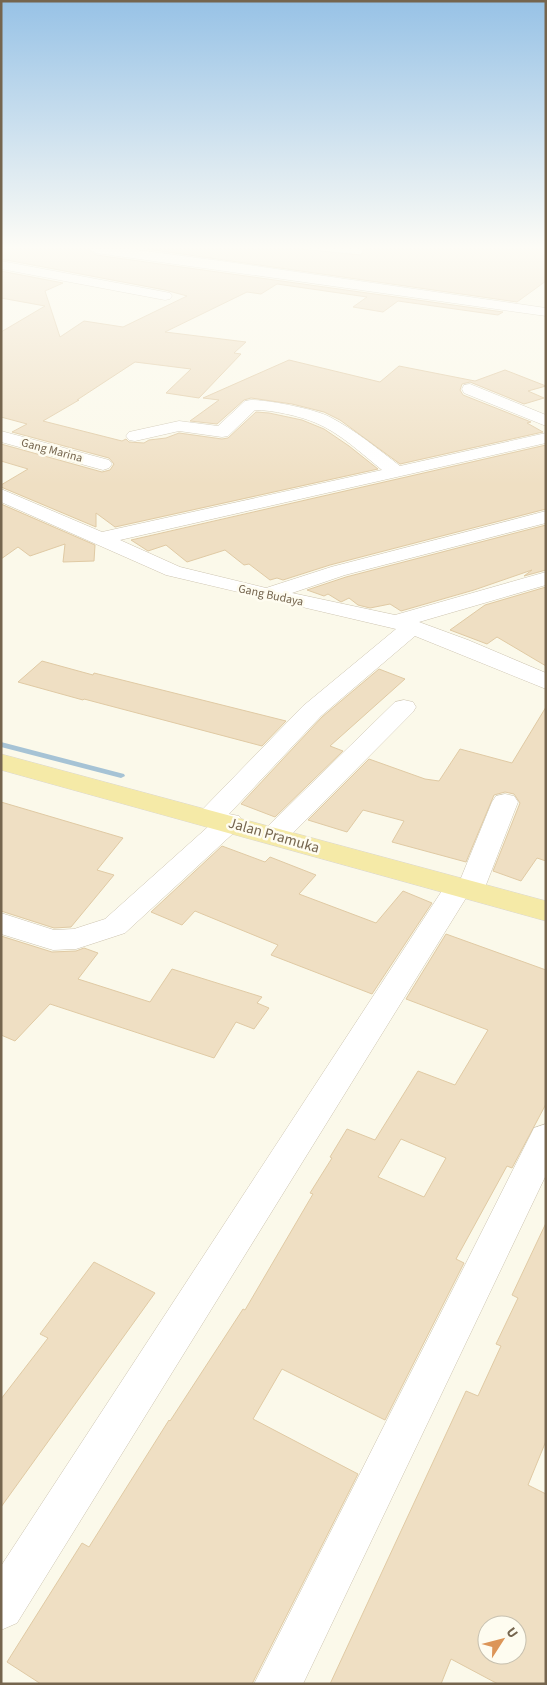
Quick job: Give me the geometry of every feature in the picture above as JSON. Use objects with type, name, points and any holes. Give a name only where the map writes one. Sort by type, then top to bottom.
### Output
[{"type":"main road","name":"Jalan Pramuka","points":[[1,762],[220,820],[546,911]]},
{"type":"street","points":[[470,389],[546,421]]},
{"type":"street","points":[[135,436],[179,426],[222,432],[248,407],[253,404],[266,405],[314,416],[331,423],[397,472]]},
{"type":"street","name":"Gang Marina","points":[[1,436],[102,464]]},
{"type":"street","points":[[99,539],[546,438]]},
{"type":"street","name":"Gang Budaya","points":[[1,495],[173,571],[266,594],[404,624],[468,648],[546,682]]},
{"type":"street","points":[[266,594],[338,572],[546,517]]},
{"type":"street","points":[[1,923],[53,940],[76,939],[115,926],[220,820],[312,711],[404,624],[546,578]]},
{"type":"street","points":[[274,836],[344,764],[404,707]]},
{"type":"street","points":[[1,1607],[464,888],[505,802]]},
{"type":"street","points":[[278,1684],[546,1138]]},
{"type":"building","points":[[8,328],[57,328],[60,337],[74,328],[174,328],[165,332],[246,342],[234,353],[241,354],[199,398],[166,393],[191,369],[135,362],[77,400],[79,400],[43,421],[122,441],[126,439],[129,442],[144,443],[149,440],[166,438],[179,433],[222,439],[228,438],[256,412],[269,413],[302,420],[324,429],[378,469],[115,527],[96,513],[96,527],[1,487],[1,485],[28,469],[1,461],[1,444],[102,472],[110,470],[114,464],[109,458],[12,432],[27,424],[1,417],[1,332]]},
{"type":"building","points":[[289,360],[380,382],[399,366],[475,381],[505,370],[546,386],[528,391],[544,398],[524,404],[470,382],[462,384],[460,390],[463,395],[531,422],[527,423],[543,432],[400,464],[340,420],[324,412],[292,404],[251,398],[244,400],[217,424],[190,421],[219,400],[203,398]]},
{"type":"building","points":[[546,445],[546,509],[330,565],[283,580],[277,578],[270,580],[249,564],[244,565],[225,550],[187,562],[166,545],[148,551],[131,540]]},
{"type":"building","points":[[1,504],[95,545],[94,561],[63,562],[65,544],[30,556],[18,547],[1,559]]},
{"type":"building","points":[[546,525],[546,570],[524,576],[532,570],[474,590],[401,611],[390,604],[370,608],[358,605],[349,598],[341,602],[328,594],[324,596],[307,590],[346,577]]},
{"type":"building","points":[[546,587],[546,666],[497,637],[487,644],[450,630],[485,605]]},
{"type":"building","points":[[42,661],[286,721],[262,746],[18,682]]},
{"type":"building","points":[[379,669],[405,679],[330,746],[343,751],[275,817],[241,804],[322,717]]},
{"type":"building","points":[[546,707],[546,861],[537,858],[521,881],[493,871],[520,803],[514,794],[505,792],[494,795],[466,862],[392,842],[404,821],[363,810],[347,832],[308,820],[369,759],[425,779],[439,781],[460,749],[512,763]]},
{"type":"building","points":[[1,802],[123,838],[97,870],[114,875],[71,927],[54,928],[1,911]]},
{"type":"building","points":[[222,846],[265,862],[270,857],[316,875],[299,894],[376,923],[403,891],[432,903],[372,994],[271,955],[278,945],[195,911],[182,925],[151,912]]},
{"type":"building","points":[[446,934],[546,970],[546,1104],[512,1168],[507,1166],[456,1259],[464,1263],[385,1420],[282,1369],[253,1419],[358,1474],[252,1684],[41,1684],[7,1662],[82,1543],[89,1547],[169,1420],[243,1309],[245,1310],[313,1194],[310,1193],[332,1158],[330,1157],[347,1129],[375,1140],[418,1071],[455,1085],[488,1030],[406,999]],"holes":[[[401,1139],[446,1158],[424,1197],[378,1177]]]},
{"type":"building","points":[[1,936],[52,952],[76,951],[84,948],[98,953],[78,979],[150,1002],[172,969],[262,997],[257,1003],[269,1008],[254,1029],[236,1022],[214,1058],[50,1004],[15,1041],[1,1035]]},
{"type":"building","points":[[546,1223],[546,1441],[528,1485],[546,1494],[546,1684],[498,1684],[451,1659],[441,1684],[330,1684],[466,1391],[478,1396],[501,1346],[496,1344],[518,1298],[512,1295]]},
{"type":"building","points":[[94,1262],[155,1293],[1,1507],[1,1399],[48,1338],[40,1334]]},
{"type":"waterway","points":[[1,744],[121,776]]}]
